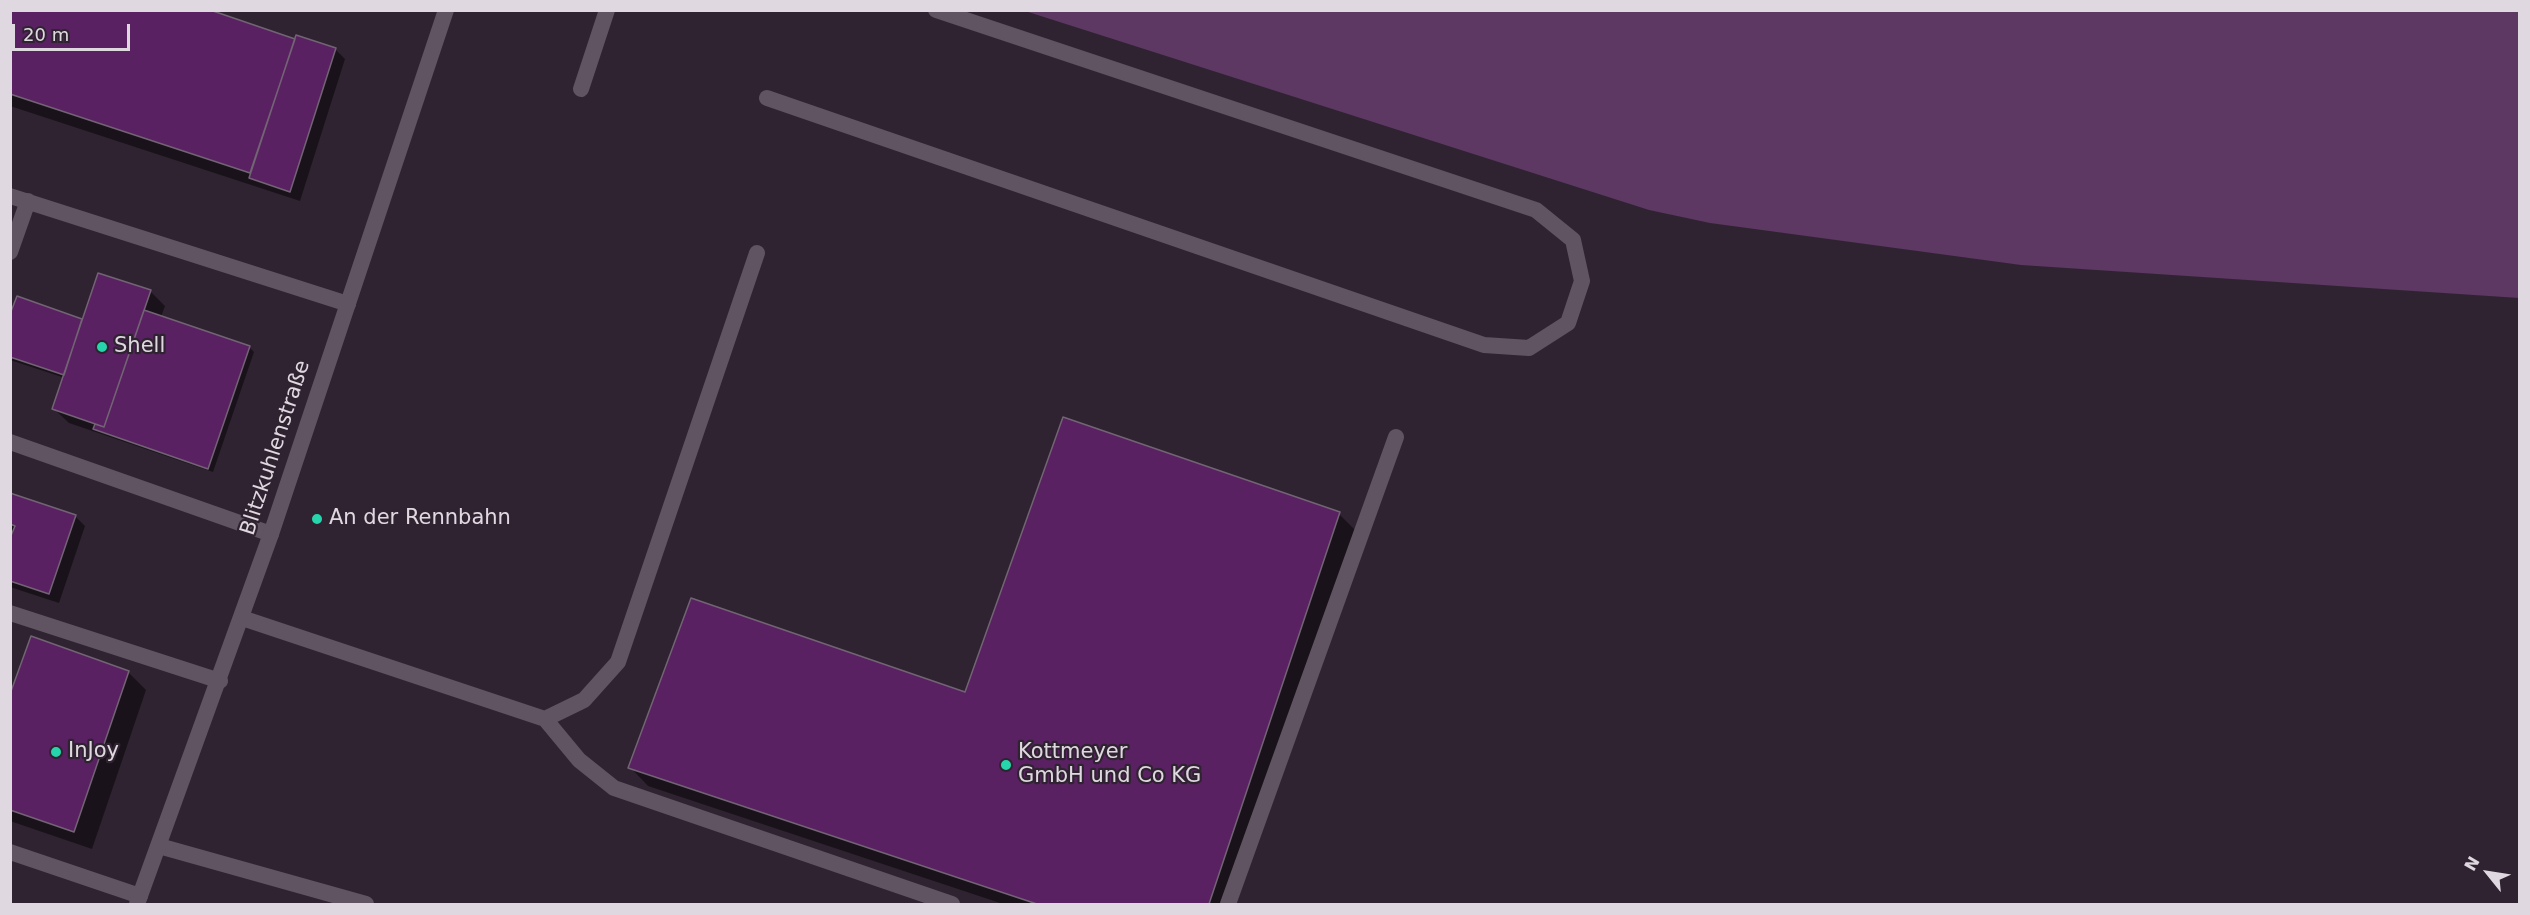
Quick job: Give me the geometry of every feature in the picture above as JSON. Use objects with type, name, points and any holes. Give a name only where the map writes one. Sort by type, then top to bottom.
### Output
[{"type":"main road","name":"Blitzkuhlenstraße","points":[[10,852],[139,900],[272,534],[446,10]]},
{"type":"main road","points":[[581,89],[607,10]]},
{"type":"main road","points":[[767,98],[1484,345],[1529,348],[1568,323],[1582,281],[1573,240],[1536,210],[936,10]]},
{"type":"main road","points":[[10,196],[348,304]]},
{"type":"main road","points":[[10,252],[28,201]]},
{"type":"main road","points":[[545,719],[584,700],[618,662],[757,253]]},
{"type":"main road","points":[[1228,904],[1396,436]]},
{"type":"main road","points":[[10,442],[272,534]]},
{"type":"main road","points":[[10,613],[220,681]]},
{"type":"main road","points":[[242,618],[545,719],[579,760],[614,788],[952,904]]},
{"type":"main road","points":[[159,846],[366,904]]},
{"type":"shaded area","points":[[1025,11],[2519,11],[2519,298],[2021,265],[1710,223],[1649,210]]},
{"type":"building","points":[[10,10],[210,10],[295,39],[250,173],[10,94]]},
{"type":"building","points":[[296,35],[336,48],[290,192],[249,178]]},
{"type":"building","name":"Shell","points":[[98,273],[151,290],[104,427],[52,409]]},
{"type":"building","points":[[17,296],[82,319],[64,375],[10,357],[10,314]]},
{"type":"building","points":[[144,310],[250,346],[208,469],[93,429],[95,424],[104,427]]},
{"type":"building","points":[[1063,417],[1340,512],[1209,904],[1037,904],[628,768],[691,598],[965,692]]},
{"type":"building","points":[[10,493],[76,515],[49,594],[10,581],[10,538],[15,526],[10,524]]},
{"type":"building","name":"InJoy","points":[[31,636],[129,671],[74,832],[10,810],[10,694]]},
{"type":"place","name":"Shell","points":[[102,347]]},
{"type":"place","name":"An der Rennbahn","points":[[317,519]]},
{"type":"place","name":"InJoy","points":[[56,752]]},
{"type":"place","name":"Kottmeyer GmbH und Co KG","points":[[1006,765]]}]
